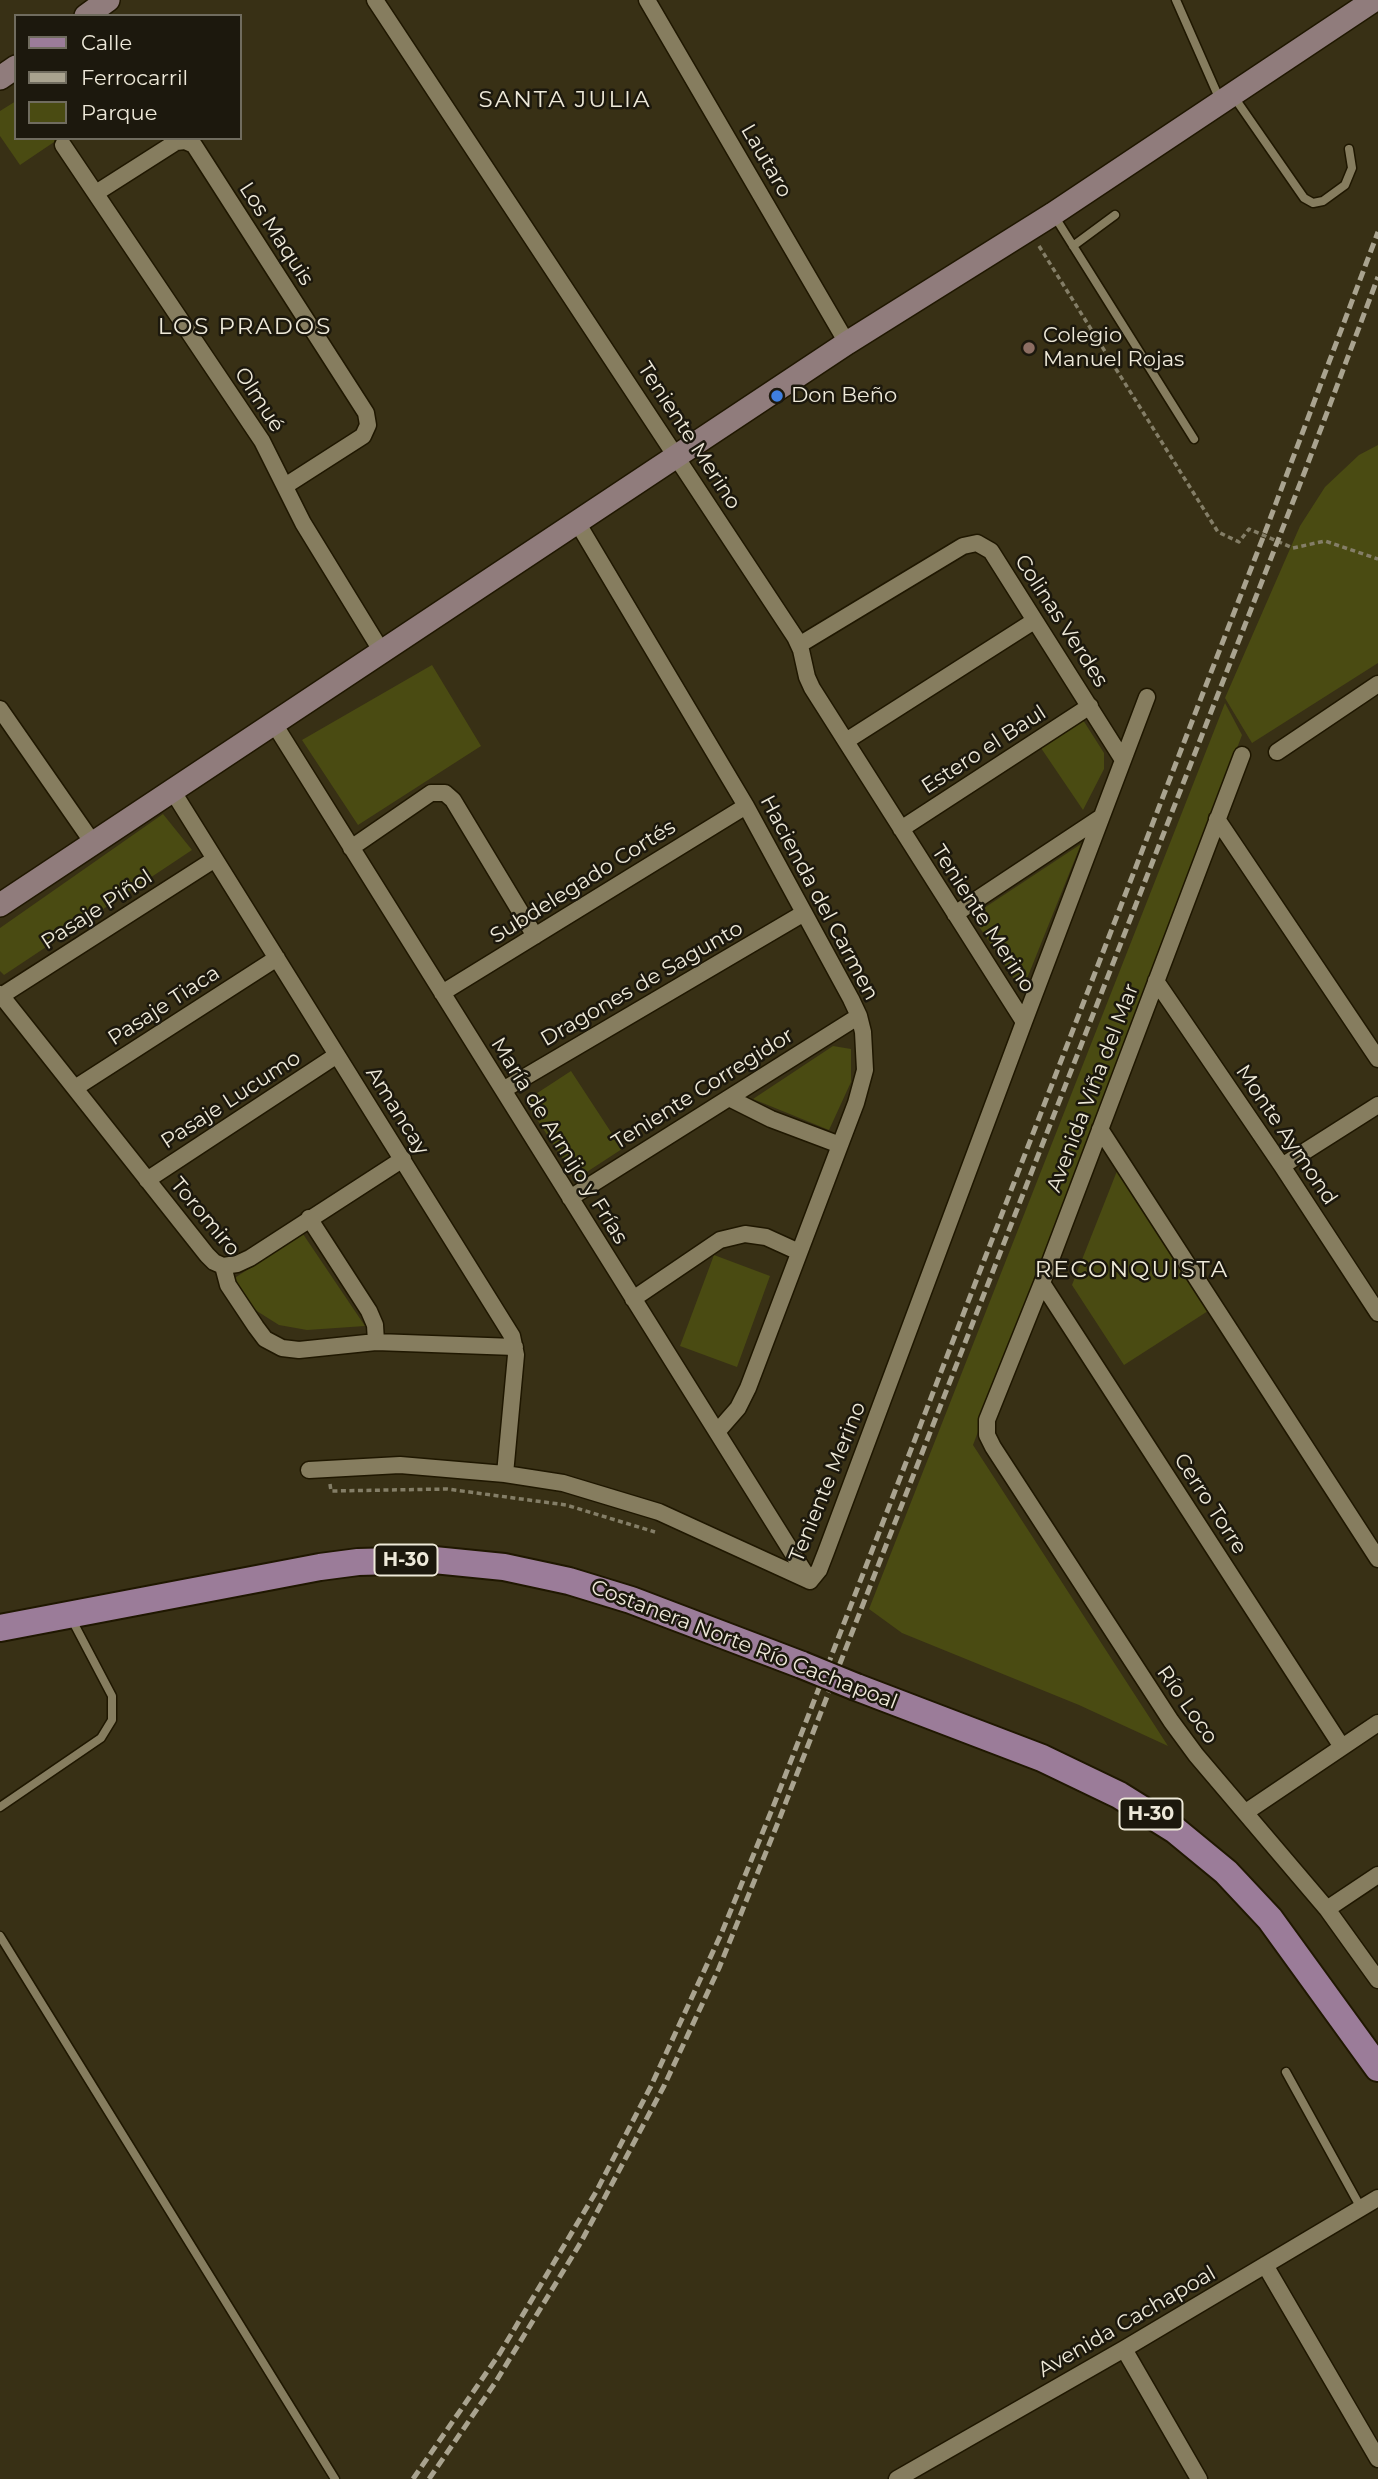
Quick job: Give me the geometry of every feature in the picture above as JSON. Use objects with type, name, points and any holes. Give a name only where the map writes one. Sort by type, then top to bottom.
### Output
[{"type":"main road","points":[[89,14],[107,0]]},
{"type":"main road","points":[[0,905],[847,344],[1054,214],[1374,0]]},
{"type":"main road","name":"Costanera Norte Río Cachapoal","points":[[0,1628],[320,1567],[370,1561],[434,1560],[504,1567],[569,1581],[631,1600],[1042,1758],[1119,1795],[1175,1830],[1226,1872],[1270,1919],[1371,2059],[1378,2090]]},
{"type":"street","name":"Teniente Merino","points":[[309,1470],[400,1465],[505,1474],[563,1483],[620,1498],[659,1512],[810,1581],[819,1570],[827,1552],[1024,1022],[807,677],[799,645],[375,0]]},
{"type":"street","name":"Lautaro","points":[[647,0],[847,344]]},
{"type":"street","name":"Los Maquis","points":[[96,193],[176,142],[185,141],[194,145],[366,413],[368,425],[363,436],[285,486]]},
{"type":"street","name":"Olmué","points":[[63,145],[262,441],[323,558],[382,652]]},
{"type":"street","name":"Hacienda del Carmen","points":[[577,523],[746,806],[859,1016],[864,1043],[864,1070],[856,1103],[744,1398],[717,1432]]},
{"type":"street","name":"Colinas Verdes","points":[[799,645],[963,547],[977,542],[991,551],[1123,760]]},
{"type":"street","points":[[846,741],[1034,621]]},
{"type":"street","points":[[1277,752],[1378,684]]},
{"type":"street","points":[[1024,1022],[1147,697]]},
{"type":"street","name":"Estero el Baul","points":[[901,829],[1090,706]]},
{"type":"street","points":[[0,709],[93,843]]},
{"type":"street","name":"María de Armijo y Frías","points":[[273,722],[810,1581]]},
{"type":"street","name":"Avenida Viña del Mar","points":[[987,1435],[987,1420],[1042,1283],[1242,755]]},
{"type":"street","name":"Amancay","points":[[172,790],[507,1326],[515,1347],[515,1368],[505,1474]]},
{"type":"street","points":[[351,848],[431,793],[445,793],[453,800],[535,936]]},
{"type":"street","name":"Subdelegado Cortés","points":[[442,993],[746,806]]},
{"type":"street","points":[[956,914],[1100,818]]},
{"type":"street","points":[[1217,819],[1378,1059]]},
{"type":"street","name":"Pasaje Piñol","points":[[1,995],[215,859]]},
{"type":"street","name":"Dragones de Sagunto","points":[[503,1090],[804,913]]},
{"type":"street","name":"Pasaje Tiaca","points":[[75,1088],[277,958]]},
{"type":"street","name":"Monte Aymond","points":[[1156,981],[1378,1313]]},
{"type":"street","name":"Toromiro","points":[[1,995],[206,1255],[223,1266],[228,1285],[265,1339],[282,1348],[299,1350],[376,1342],[515,1347]]},
{"type":"street","name":"Teniente Corregidor","points":[[570,1198],[859,1016]]},
{"type":"street","name":"Pasaje Lucumo","points":[[147,1180],[337,1055]]},
{"type":"street","points":[[729,1098],[771,1119],[840,1145]]},
{"type":"street","points":[[1282,1166],[1378,1105]]},
{"type":"street","points":[[1100,1129],[1378,1559]]},
{"type":"street","points":[[223,1266],[250,1258],[402,1159]]},
{"type":"street","points":[[309,1218],[369,1311],[375,1325],[376,1342]]},
{"type":"street","points":[[633,1299],[720,1240],[745,1234],[756,1235],[799,1252]]},
{"type":"street","name":"Cerro Torre","points":[[1042,1283],[1342,1747]]},
{"type":"street","name":"Río Loco","points":[[987,1435],[1171,1721],[1196,1755],[1327,1909],[1378,1980]]},
{"type":"street","points":[[1245,1811],[1378,1723]]},
{"type":"street","points":[[1327,1909],[1378,1875]]},
{"type":"street","name":"Avenida Cachapoal","points":[[897,2479],[1124,2349],[1378,2198]]},
{"type":"street","points":[[1265,2265],[1378,2459]]},
{"type":"street","points":[[1124,2349],[1199,2479]]},
{"type":"lane","points":[[1176,0],[1227,99],[1304,198],[1313,203],[1323,201],[1345,185],[1352,168],[1349,149]]},
{"type":"lane","points":[[1054,214],[1194,439]]},
{"type":"lane","points":[[1073,246],[1115,215]]},
{"type":"lane","points":[[0,1807],[101,1738],[112,1720],[112,1696],[69,1615]]},
{"type":"lane","points":[[0,1936],[335,2479]]},
{"type":"lane","points":[[1286,2071],[1361,2208]]},
{"type":"path","points":[[327,1469],[331,1491],[447,1489],[566,1505],[665,1537]]},
{"type":"green space","points":[[14,102],[14,140],[57,140],[20,165],[0,136],[0,111]]},
{"type":"green space","points":[[1378,445],[1378,663],[1252,743],[1225,698],[1300,526],[1325,487],[1359,455]]},
{"type":"green space","points":[[432,665],[481,746],[358,825],[302,740]]},
{"type":"green space","points":[[1225,703],[1242,735],[973,1445],[1168,1746],[1079,1705],[902,1633],[869,1609]]},
{"type":"green space","points":[[1083,720],[1104,753],[1104,769],[1083,810],[1041,748]]},
{"type":"green space","points":[[163,814],[192,850],[4,975],[0,971],[0,928]]},
{"type":"green space","points":[[1081,844],[1022,991],[972,916]]},
{"type":"green space","points":[[833,1046],[851,1049],[851,1082],[829,1130],[753,1099]]},
{"type":"green space","points":[[571,1071],[622,1149],[576,1179],[525,1101]]},
{"type":"green space","points":[[1117,1171],[1208,1311],[1124,1365],[1072,1285]]},
{"type":"green space","points":[[303,1234],[365,1326],[307,1330],[279,1325],[252,1308],[233,1279]]},
{"type":"green space","points":[[714,1255],[770,1276],[737,1367],[680,1346]]},
{"type":"railway","points":[[413,2479],[500,2353],[596,2192],[651,2086],[722,1932],[775,1802],[1264,535],[1378,232]]},
{"type":"railway","points":[[429,2479],[495,2383],[581,2242],[664,2086],[719,1968],[1305,471],[1378,277]]},
{"type":"place","name":"Colegio Manuel Rojas","points":[[1029,348]]},
{"type":"place","name":"Don Beño","points":[[777,396]]},
{"type":"district","name":"SANTA JULIA","points":[[565,100]]},
{"type":"district","name":"LOS PRADOS","points":[[245,327]]},
{"type":"district","name":"RECONQUISTA","points":[[1132,1270]]}]
